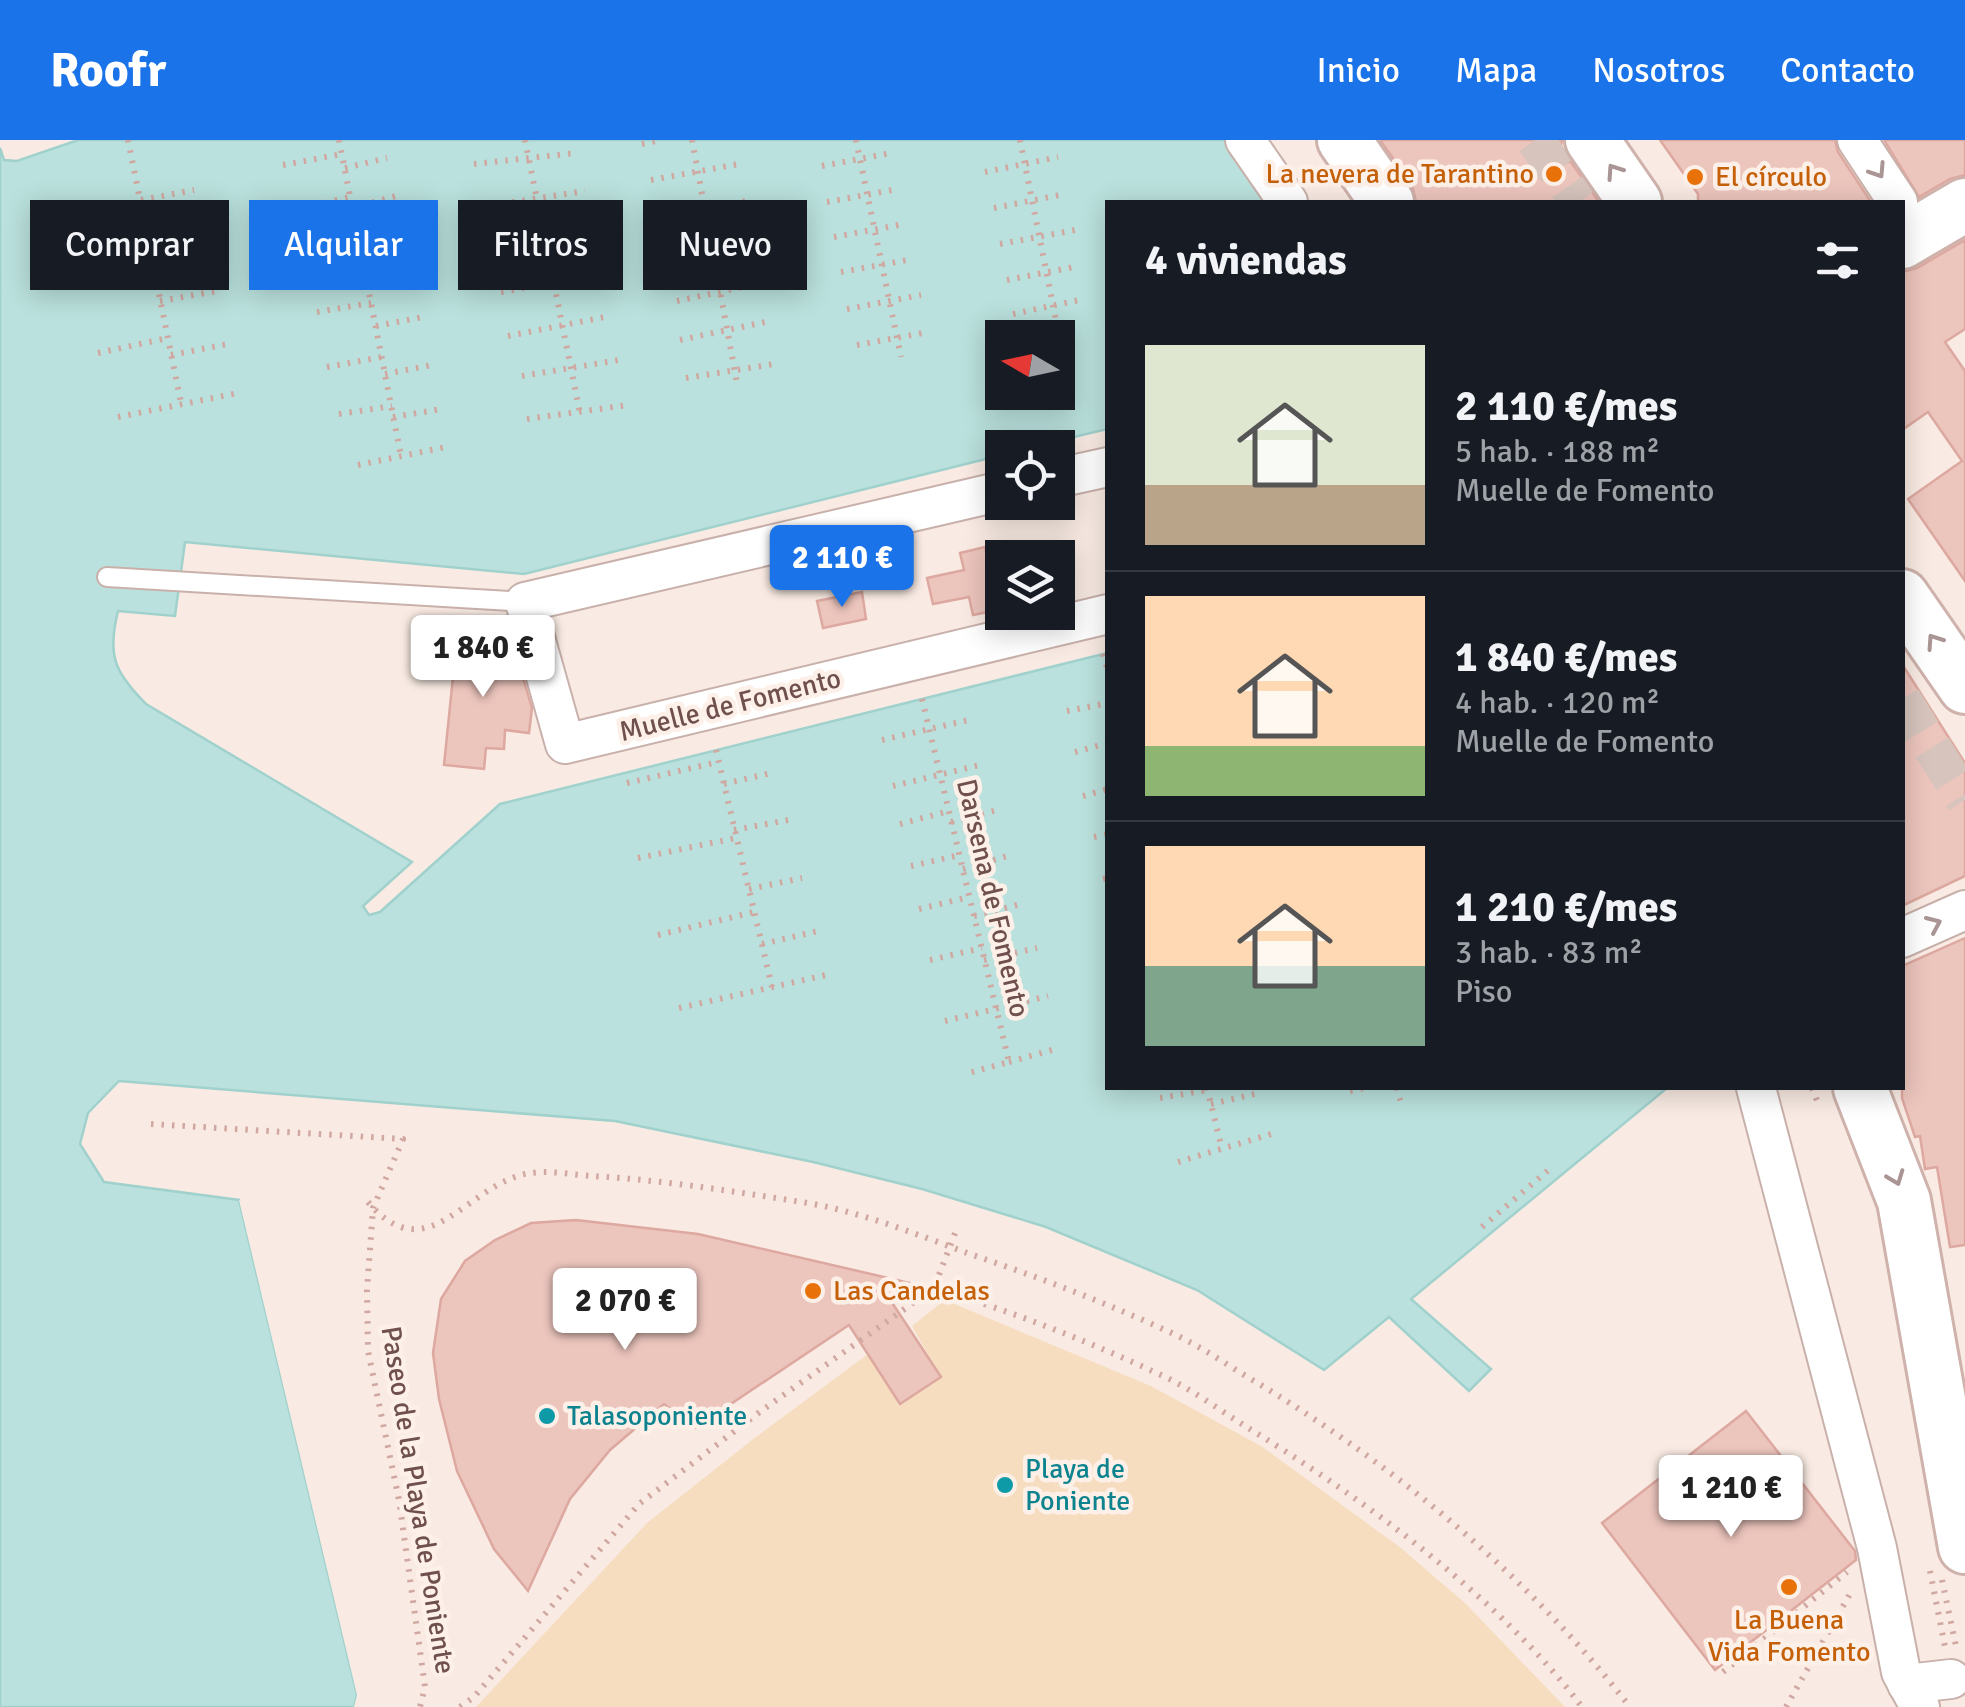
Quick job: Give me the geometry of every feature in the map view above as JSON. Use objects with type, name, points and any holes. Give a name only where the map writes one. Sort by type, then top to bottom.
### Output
[{"type":"main road","points":[[1592,140],[1634,200]]},
{"type":"main road","points":[[1905,221],[1965,205]]},
{"type":"main road","points":[[1905,600],[1965,687]]},
{"type":"main road","points":[[1861,1090],[1904,1201],[1965,1548]]},
{"type":"street","points":[[1245,140],[1287,200]]},
{"type":"street","points":[[1857,140],[1893,200]]},
{"type":"street","points":[[1075,474],[1105,468]]},
{"type":"street","points":[[524,602],[985,495]]},
{"type":"street","name":"Muelle de Fomento","points":[[524,602],[565,744],[1105,615]]},
{"type":"street","points":[[1905,937],[1965,910]]},
{"type":"street","points":[[1757,1090],[1876,1548],[1901,1672],[1914,1696],[1951,1678]]},
{"type":"lane","points":[[107,577],[524,602]]},
{"type":"path","points":[[128,140],[141,200],[194,190]]},
{"type":"path","points":[[339,140],[351,200]]},
{"type":"path","points":[[525,140],[580,413]]},
{"type":"path","points":[[642,144],[661,140]]},
{"type":"path","points":[[692,140],[737,383]]},
{"type":"path","points":[[856,140],[900,357]]},
{"type":"path","points":[[1020,140],[1056,320]]},
{"type":"path","points":[[822,166],[891,153]]},
{"type":"path","points":[[284,165],[342,154]]},
{"type":"path","points":[[474,164],[576,154]]},
{"type":"path","points":[[985,172],[1058,157]]},
{"type":"path","points":[[344,168],[387,158]]},
{"type":"path","points":[[651,180],[739,164]]},
{"type":"path","points":[[827,202],[898,189]]},
{"type":"path","points":[[530,200],[585,192]]},
{"type":"path","points":[[994,208],[1065,194]]},
{"type":"path","points":[[334,200],[350,196]]},
{"type":"path","points":[[384,200],[400,196]]},
{"type":"path","points":[[834,236],[904,224]]},
{"type":"path","points":[[1000,244],[1075,230]]},
{"type":"path","points":[[841,272],[913,259]]},
{"type":"path","points":[[1007,280],[1079,266]]},
{"type":"path","points":[[158,290],[181,403]]},
{"type":"path","points":[[368,290],[401,456]]},
{"type":"path","points":[[501,292],[512,290]]},
{"type":"path","points":[[677,301],[729,290]]},
{"type":"path","points":[[160,300],[217,291]]},
{"type":"path","points":[[847,310],[921,295]]},
{"type":"path","points":[[1013,314],[1084,299]]},
{"type":"path","points":[[317,312],[371,303]]},
{"type":"path","points":[[508,336],[610,316]]},
{"type":"path","points":[[376,326],[423,317]]},
{"type":"path","points":[[680,340],[770,322]]},
{"type":"path","points":[[857,345],[930,332]]},
{"type":"path","points":[[98,353],[168,338]]},
{"type":"path","points":[[172,355],[228,344]]},
{"type":"path","points":[[327,367],[382,357]]},
{"type":"path","points":[[522,376],[619,360]]},
{"type":"path","points":[[686,378],[774,364]]},
{"type":"path","points":[[386,374],[432,365]]},
{"type":"path","points":[[118,417],[238,392]]},
{"type":"path","points":[[527,418],[628,404]]},
{"type":"path","points":[[340,414],[392,406]]},
{"type":"path","points":[[393,417],[442,409]]},
{"type":"path","points":[[358,464],[446,447]]},
{"type":"path","points":[[1103,654],[1105,661]]},
{"type":"path","name":"Darsena de Fomento","points":[[922,699],[1009,1062]]},
{"type":"path","points":[[1067,711],[1105,704]]},
{"type":"path","points":[[882,740],[973,719]]},
{"type":"path","points":[[1076,752],[1105,744]]},
{"type":"path","points":[[716,750],[772,987]]},
{"type":"path","points":[[628,783],[718,762]]},
{"type":"path","points":[[893,786],[980,764]]},
{"type":"path","points":[[724,784],[776,772]]},
{"type":"path","points":[[1082,796],[1105,790]]},
{"type":"path","points":[[951,822],[1001,809]]},
{"type":"path","points":[[900,824],[949,811]]},
{"type":"path","points":[[638,858],[788,820]]},
{"type":"path","points":[[1094,837],[1105,835]]},
{"type":"path","points":[[911,866],[960,855]]},
{"type":"path","points":[[962,868],[1011,855]]},
{"type":"path","points":[[748,889],[802,878]]},
{"type":"path","points":[[920,909],[969,897]]},
{"type":"path","points":[[974,916],[1021,904]]},
{"type":"path","points":[[658,935],[754,912]]},
{"type":"path","points":[[762,944],[818,931]]},
{"type":"path","points":[[930,960],[982,948]]},
{"type":"path","points":[[984,960],[1037,948]]},
{"type":"path","points":[[680,1008],[826,975]]},
{"type":"path","points":[[945,1021],[1048,996]]},
{"type":"path","points":[[964,1074],[1059,1048]]},
{"type":"path","points":[[1160,1098],[1198,1090]]},
{"type":"path","points":[[1208,1090],[1222,1149]]},
{"type":"path","points":[[1350,1092],[1357,1090]]},
{"type":"path","points":[[1398,1090],[1402,1107]]},
{"type":"path","points":[[1211,1104],[1258,1094]]},
{"type":"path","name":"Paseo de la Playa de Poniente","points":[[151,1124],[403,1139],[371,1205],[368,1350],[399,1500],[425,1687],[420,1707]]},
{"type":"path","points":[[1178,1162],[1271,1134]]},
{"type":"path","points":[[1482,1227],[1552,1168]]},
{"type":"path","points":[[371,1205],[394,1228],[422,1231],[447,1219],[489,1188],[530,1172],[602,1176],[807,1203],[1036,1276],[1181,1337],[1302,1410],[1432,1505],[1522,1584],[1598,1665],[1630,1707]]},
{"type":"path","points":[[460,1707],[474,1697],[639,1504],[934,1288],[957,1228]]},
{"type":"path","points":[[934,1288],[1032,1320],[1165,1376],[1280,1448],[1411,1542],[1494,1612],[1582,1707]]},
{"type":"path","points":[[1724,1672],[1876,1548]]},
{"type":"path","points":[[1786,1707],[1876,1548]]},
{"type":"sand","name":"Playa de Poniente","points":[[945,1300],[1151,1386],[1261,1446],[1401,1548],[1466,1604],[1565,1707],[476,1707],[647,1523],[868,1354],[940,1376],[912,1326]]},
{"type":"water","points":[[78,140],[1227,140],[1269,200],[1105,200],[1105,429],[1075,437],[1075,430],[985,430],[985,459],[524,574],[185,542],[175,616],[118,611],[113,640],[116,662],[146,704],[412,862],[363,906],[369,915],[380,912],[500,804],[1105,653],[1105,1090],[1665,1090],[1411,1299],[1491,1369],[1469,1391],[1389,1317],[1324,1370],[1197,1290],[1046,1227],[922,1189],[813,1162],[615,1121],[119,1081],[88,1113],[80,1144],[104,1182],[239,1200],[357,1695],[354,1707],[0,1707],[0,148],[4,160],[17,161]]},
{"type":"pier","points":[[239,1200],[245,1201],[362,1694],[359,1707],[354,1707],[357,1695]]},
{"type":"building","points":[[1380,140],[1562,140],[1558,162],[1571,162],[1598,200],[1416,200],[1412,185]]},
{"type":"building","points":[[1660,140],[1835,140],[1838,152],[1870,200],[1698,200],[1698,194]]},
{"type":"building","points":[[1884,140],[1965,140],[1965,175],[1919,197]]},
{"type":"building","points":[[1965,240],[1965,329],[1945,342],[1965,371],[1965,581],[1908,499],[1962,461],[1928,412],[1905,428],[1905,271]]},
{"type":"building","points":[[985,547],[985,613],[973,615],[969,597],[933,604],[927,578],[964,570],[960,553]]},
{"type":"building","points":[[862,592],[866,619],[823,628],[817,601]]},
{"type":"building","points":[[458,628],[500,632],[498,656],[515,658],[513,677],[523,678],[532,708],[529,733],[505,730],[504,749],[486,748],[484,769],[444,765]]},
{"type":"building","points":[[1905,669],[1965,763],[1965,876],[1905,905]]},
{"type":"building","points":[[1965,938],[1965,1245],[1950,1247],[1937,1167],[1925,1169],[1920,1136],[1915,1137],[1902,1098],[1905,965]]},
{"type":"building","name":"Talasoponiente","points":[[576,1220],[698,1234],[910,1283],[889,1298],[941,1377],[900,1404],[849,1325],[695,1428],[664,1404],[610,1450],[570,1499],[528,1591],[494,1549],[457,1471],[439,1399],[433,1353],[441,1299],[465,1261],[495,1240],[531,1223]]},
{"type":"building","points":[[1746,1411],[1855,1551],[1856,1560],[1715,1670],[1602,1523]]},
{"type":"tunnel","points":[[1535,140],[1578,200]]},
{"type":"tunnel","points":[[1905,704],[1965,800]]},
{"type":"place","name":"La nevera de Tarantino","points":[[1554,174]]},
{"type":"place","name":"El círculo","points":[[1695,177]]},
{"type":"place","name":"Las Candelas","points":[[813,1291]]},
{"type":"place","name":"Talasoponiente","points":[[547,1416]]},
{"type":"place","name":"Playa de Poniente","points":[[1005,1485]]},
{"type":"place","name":"La Buena Vida Fomento","points":[[1789,1587]]}]
